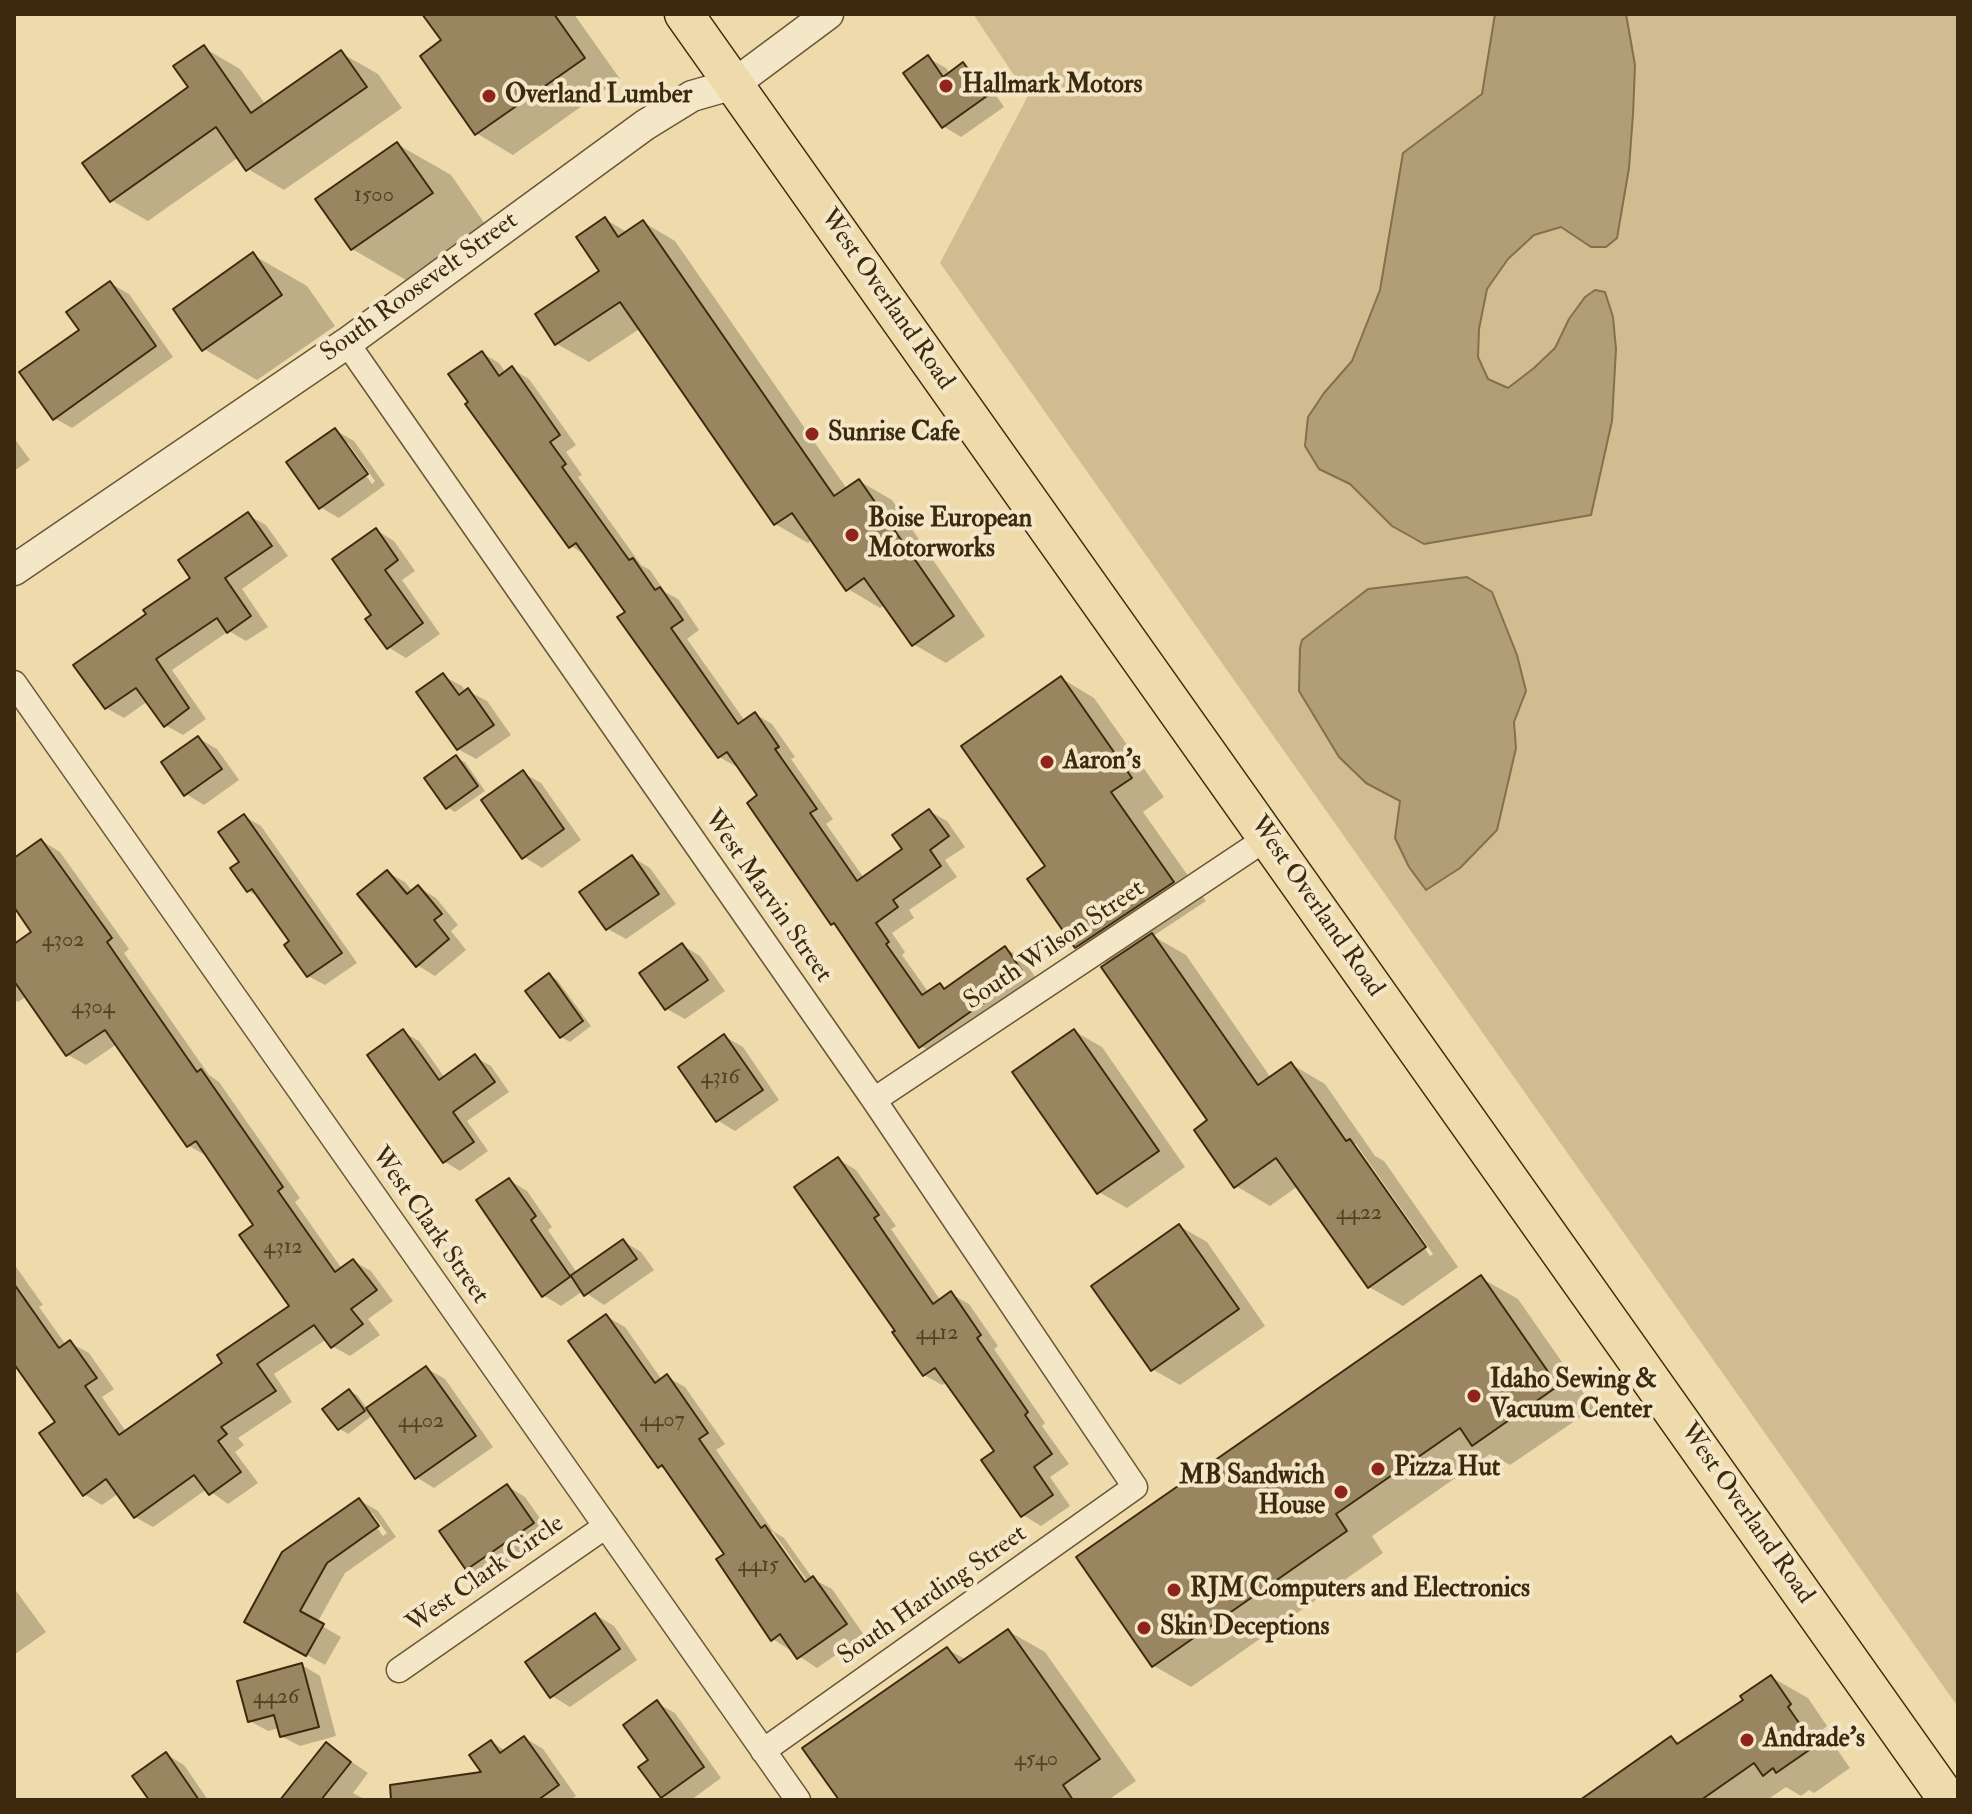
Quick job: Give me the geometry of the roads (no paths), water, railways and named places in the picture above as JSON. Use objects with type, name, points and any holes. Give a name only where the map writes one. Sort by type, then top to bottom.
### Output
[{"type":"main road","name":"West Overland Road","points":[[684,14],[1948,1800]]},
{"type":"street","name":"South Roosevelt Street","points":[[14,570],[347,343],[645,125],[692,96],[734,84],[828,14]]},
{"type":"street","name":"West Marvin Street","points":[[347,343],[874,1100],[1135,1487]]},
{"type":"street","name":"West Clark Street","points":[[14,683],[798,1800]]},
{"type":"street","name":"South Wilson Street","points":[[874,1100],[1267,838]]},
{"type":"street","name":"South Harding Street","points":[[763,1751],[1135,1487]]},
{"type":"street","name":"West Clark Circle","points":[[399,1670],[606,1526]]},
{"type":"place","name":"Hallmark Motors","points":[[946,86]]},
{"type":"place","name":"Overland Lumber","points":[[489,96]]},
{"type":"place","name":"Sunrise Cafe","points":[[812,434]]},
{"type":"place","name":"Boise European Motorworks","points":[[852,535]]},
{"type":"place","name":"Aaron's","points":[[1047,762]]},
{"type":"place","name":"Idaho Sewing & Vacuum Center","points":[[1474,1396]]},
{"type":"place","name":"Pizza Hut","points":[[1378,1469]]},
{"type":"place","name":"MB Sandwich House","points":[[1341,1492]]},
{"type":"place","name":"RJM Computers and Electronics","points":[[1174,1590]]},
{"type":"place","name":"Skin Deceptions","points":[[1144,1628]]},
{"type":"place","name":"Andrade's","points":[[1747,1740]]}]
